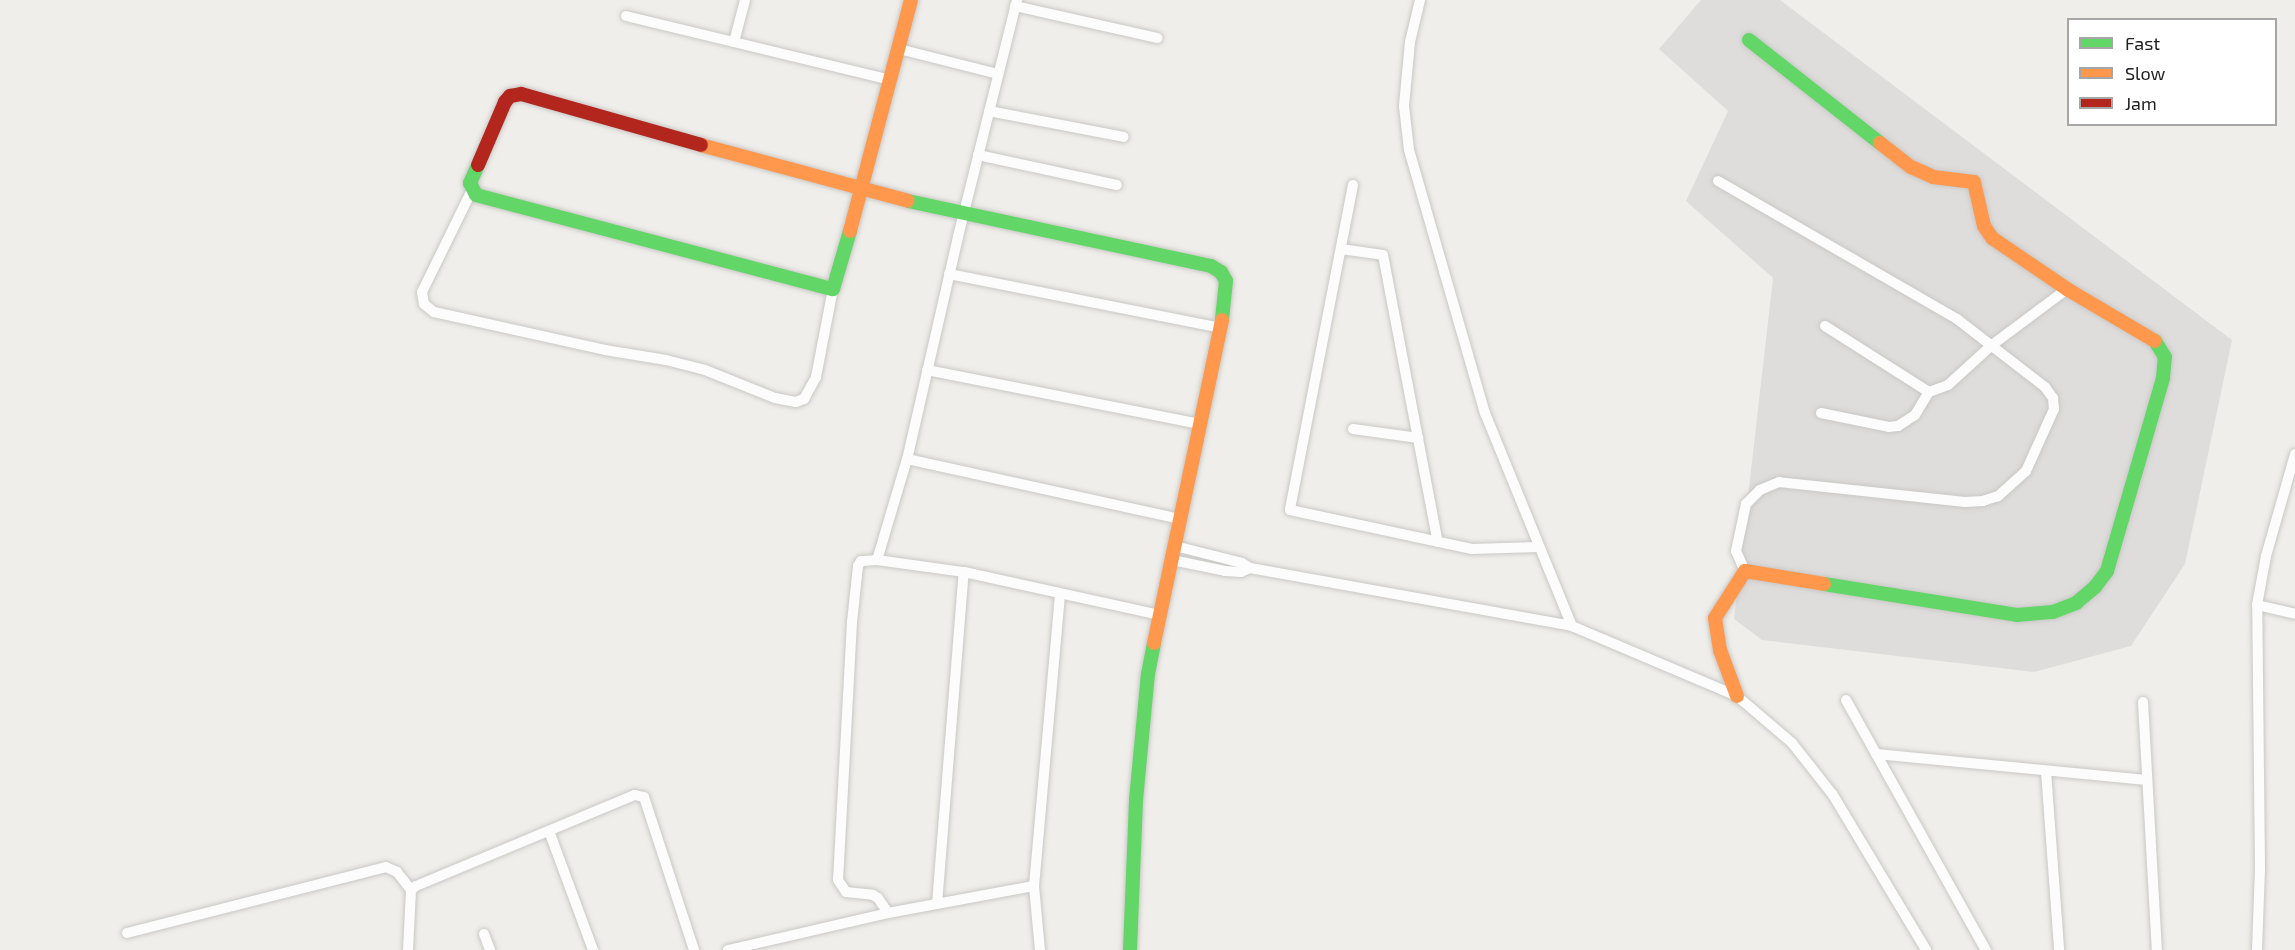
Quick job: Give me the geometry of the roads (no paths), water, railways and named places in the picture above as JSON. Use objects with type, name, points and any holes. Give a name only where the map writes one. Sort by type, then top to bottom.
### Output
[{"type":"street","points":[[734,42],[745,0]]},
{"type":"street","points":[[472,190],[422,292],[424,304],[434,312],[705,370],[775,398],[796,402],[804,399],[816,377],[832,289],[863,190],[911,0]]},
{"type":"street","points":[[1420,0],[1410,42],[1404,106],[1409,150],[1485,413],[1513,476],[1538,547],[1572,626]]},
{"type":"street","points":[[877,560],[907,459],[963,214],[1016,3],[1157,38]]},
{"type":"street","points":[[626,16],[891,80]]},
{"type":"street","points":[[1745,571],[2017,615],[2053,612],[2076,603],[2095,587],[2107,571],[2163,378],[2165,357],[2160,345],[2147,334],[2067,289],[1992,238],[1984,226],[1974,182],[1933,177],[1911,167],[1749,40]]},
{"type":"street","points":[[899,49],[998,74]]},
{"type":"street","points":[[832,289],[476,195],[470,183],[505,102],[510,96],[521,94],[863,190],[963,214],[1211,266],[1221,272],[1226,281],[1221,328],[1148,674],[1136,800],[1130,950]]},
{"type":"street","points":[[989,111],[1124,136]]},
{"type":"street","points":[[978,155],[1117,185]]},
{"type":"street","points":[[1718,181],[1957,320],[2045,387],[2053,398],[2054,409],[2026,471],[1998,496],[1983,501],[1965,502],[1779,482],[1760,490],[1746,504],[1736,551],[1745,571]]},
{"type":"street","points":[[1353,185],[1290,510],[1472,549],[1538,547]]},
{"type":"street","points":[[1341,249],[1383,255],[1438,542]]},
{"type":"street","points":[[949,274],[1221,328]]},
{"type":"street","points":[[1821,413],[1889,427],[1898,426],[1915,415],[1929,392],[1948,385],[1992,345],[2067,289]]},
{"type":"street","points":[[1824,326],[1929,392]]},
{"type":"street","points":[[927,370],[1200,424]]},
{"type":"street","points":[[1353,429],[1418,438]]},
{"type":"street","points":[[2257,950],[2260,870],[2257,605],[2266,556],[2295,454]]},
{"type":"street","points":[[907,459],[1179,519]]},
{"type":"street","points":[[1175,546],[1242,563],[1250,568],[1572,626],[1737,696],[1792,743],[1833,795],[1926,950]]},
{"type":"street","points":[[888,913],[873,895],[846,892],[838,880],[852,622],[858,566],[861,561],[877,560],[964,572],[1160,615]]},
{"type":"street","points":[[1172,560],[1225,571],[1240,572],[1250,568]]},
{"type":"street","points":[[1737,696],[1719,650],[1715,618],[1745,571]]},
{"type":"street","points":[[936,904],[964,572]]},
{"type":"street","points":[[1041,950],[1034,886],[1060,594]]},
{"type":"street","points":[[2257,605],[2295,614]]},
{"type":"street","points":[[1845,700],[1986,950]]},
{"type":"street","points":[[2143,702],[2157,950]]},
{"type":"street","points":[[1876,754],[2147,780]]},
{"type":"street","points":[[2046,771],[2059,950]]},
{"type":"street","points":[[411,890],[423,882],[632,796],[644,797],[694,950]]},
{"type":"street","points":[[549,831],[593,950]]},
{"type":"street","points":[[128,933],[386,867],[397,872],[411,890],[408,950]]},
{"type":"street","points":[[728,950],[888,913],[1034,886]]},
{"type":"street","points":[[484,934],[490,950]]}]
